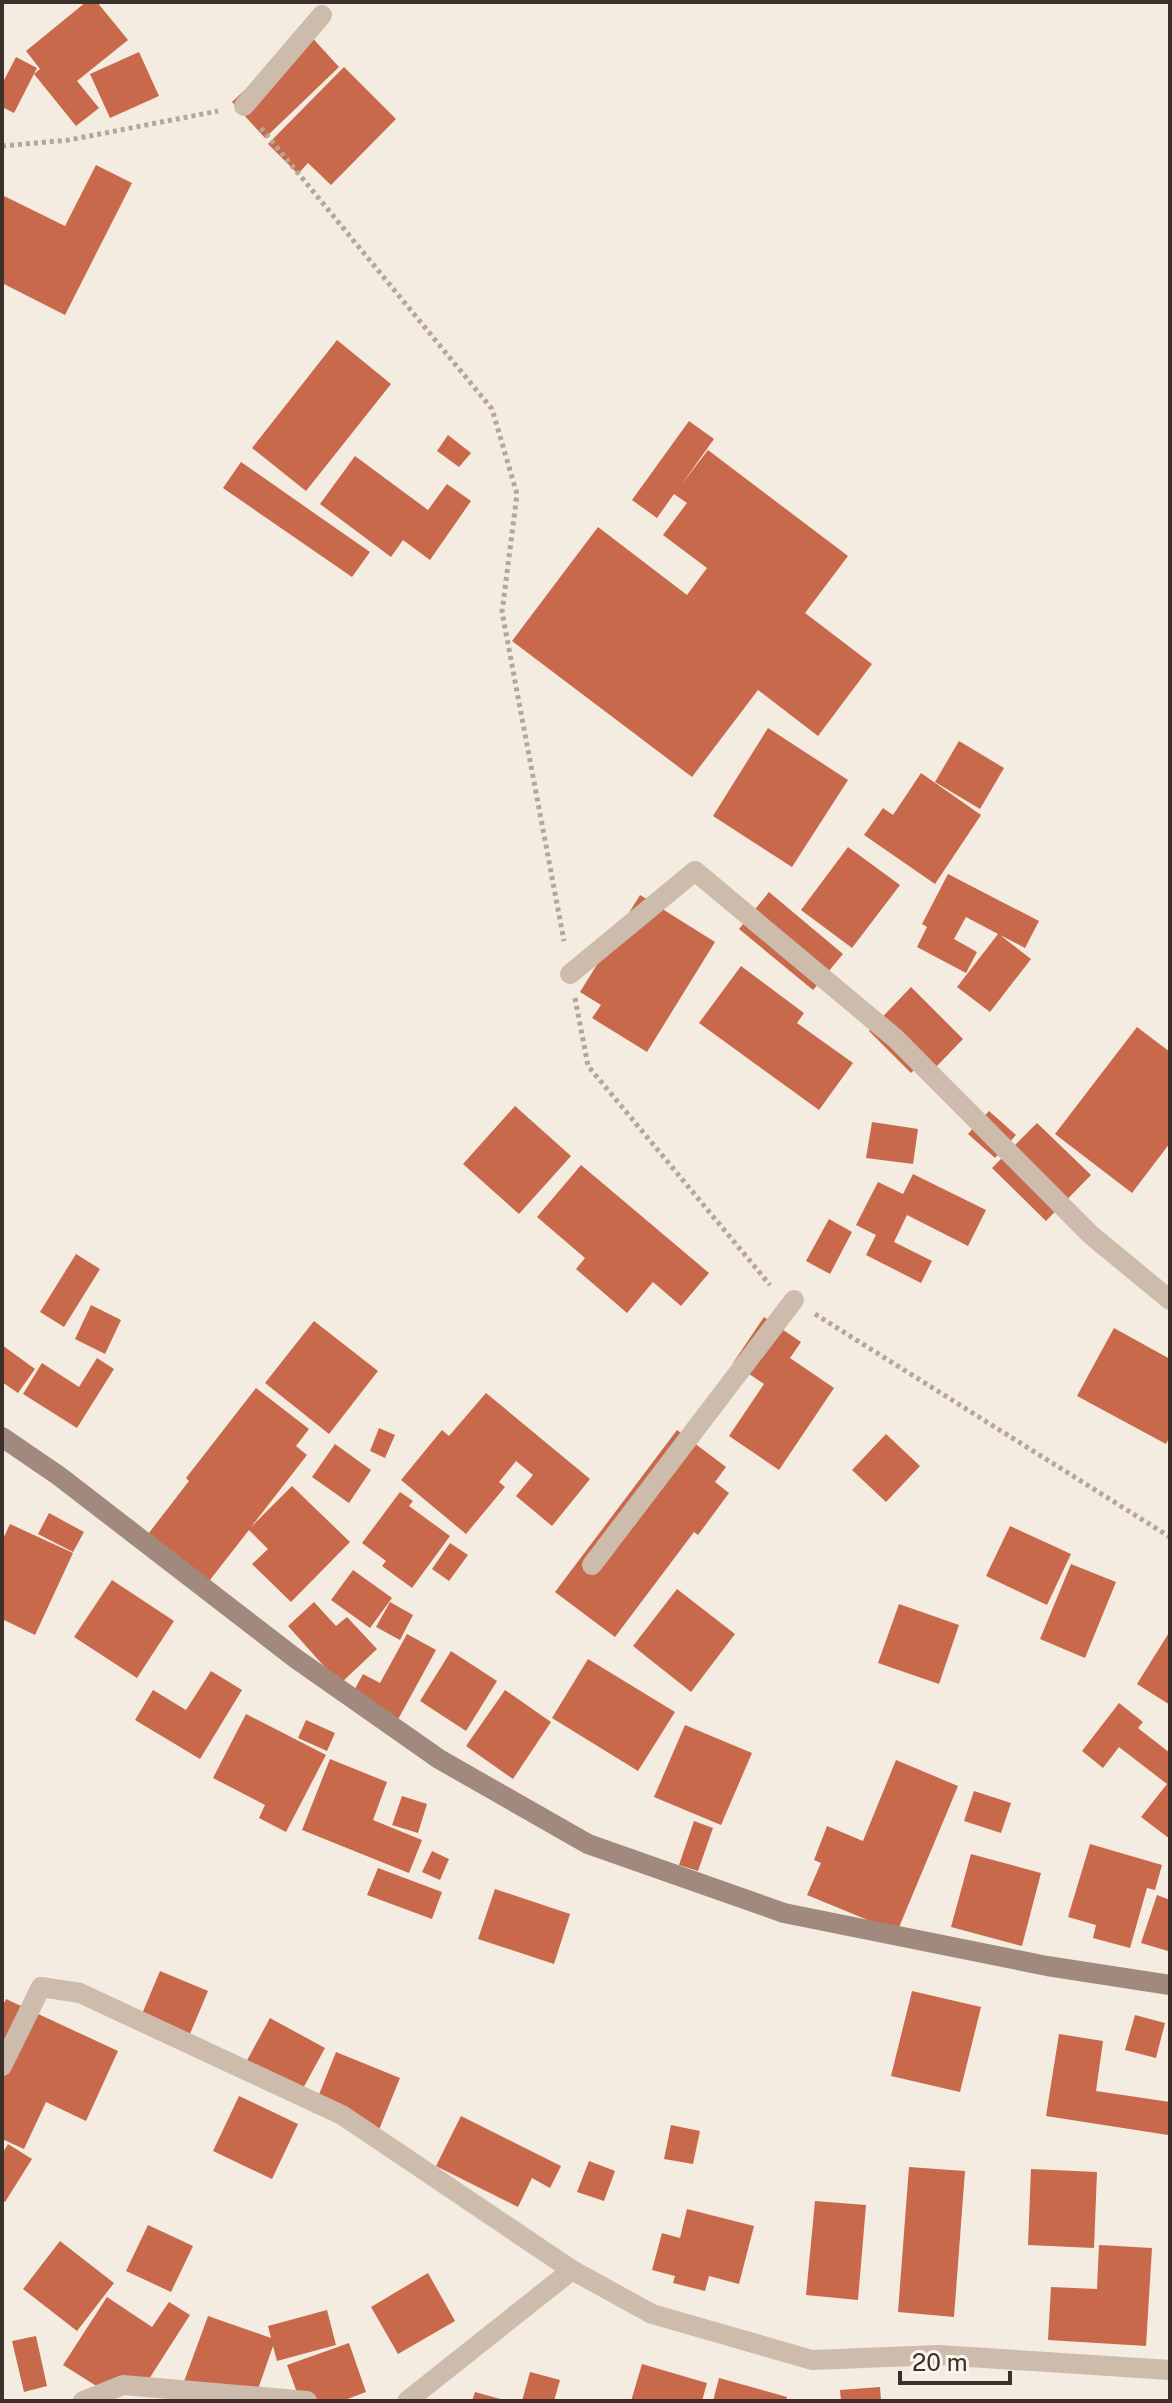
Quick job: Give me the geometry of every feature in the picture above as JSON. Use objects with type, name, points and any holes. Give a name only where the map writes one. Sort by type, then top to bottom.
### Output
[{"type":"street","points":[[244,106],[322,15]]},
{"type":"street","points":[[570,974],[695,871],[895,1038],[1091,1235],[1170,1300]]},
{"type":"street","points":[[592,1565],[794,1300]]},
{"type":"street","points":[[2,1437],[59,1476],[295,1658],[439,1759],[588,1844],[784,1913],[1047,1966],[1170,1985]]},
{"type":"street","points":[[2,2066],[41,1987],[80,1993],[342,2115],[572,2270],[652,2314],[812,2360],[939,2355],[1170,2370]]},
{"type":"street","points":[[407,2401],[572,2270]]},
{"type":"street","points":[[83,2401],[123,2385],[307,2401]]},
{"type":"path","points":[[2,146],[69,140],[244,106],[492,409],[517,494],[502,612],[588,1066],[762,1280],[1170,1537]]},
{"type":"building","points":[[86,2],[97,2],[128,40],[77,81],[99,108],[76,126],[34,74],[40,69],[26,51]]},
{"type":"building","points":[[307,32],[339,67],[265,138],[232,102]]},
{"type":"building","points":[[139,52],[159,96],[110,118],[90,74]]},
{"type":"building","points":[[16,57],[37,68],[14,113],[2,107],[2,84]]},
{"type":"building","points":[[344,67],[396,119],[331,185],[308,163],[298,174],[268,144]]},
{"type":"building","points":[[96,165],[132,183],[65,315],[2,283],[2,195],[65,226]]},
{"type":"building","points":[[337,340],[391,384],[306,491],[252,448]]},
{"type":"building","points":[[689,421],[714,439],[681,485],[708,450],[848,556],[805,613],[872,664],[818,736],[758,690],[692,777],[512,641],[598,527],[687,595],[707,568],[663,535],[687,503],[674,494],[657,518],[632,500]]},
{"type":"building","points":[[448,435],[471,453],[459,467],[437,451]]},
{"type":"building","points":[[355,456],[428,510],[447,484],[471,501],[430,560],[403,540],[391,557],[320,504]]},
{"type":"building","points":[[241,462],[370,552],[352,577],[223,488]]},
{"type":"building","points":[[768,728],[848,780],[792,867],[713,816]]},
{"type":"building","points":[[959,741],[1004,768],[980,809],[935,782]]},
{"type":"building","points":[[921,773],[981,815],[935,884],[864,835],[883,808],[893,815]]},
{"type":"building","points":[[848,847],[900,885],[852,948],[801,910]]},
{"type":"building","points":[[948,874],[1039,921],[1025,948],[1000,935],[1031,959],[990,1012],[957,987],[998,934],[966,917],[954,939],[977,952],[966,973],[917,947],[927,927],[922,924]]},
{"type":"building","points":[[769,892],[843,954],[813,990],[739,929]]},
{"type":"building","points":[[640,895],[715,942],[647,1052],[592,1018],[601,1005],[580,992]]},
{"type":"building","points":[[741,966],[804,1013],[797,1023],[853,1063],[819,1110],[699,1023]]},
{"type":"building","points":[[911,987],[963,1039],[936,1067],[926,1057],[911,1073],[869,1031]]},
{"type":"building","points":[[1137,1027],[1170,1052],[1170,1143],[1132,1193],[1055,1134]]},
{"type":"building","points":[[515,1106],[571,1156],[519,1214],[463,1164]]},
{"type":"building","points":[[989,1111],[1016,1135],[995,1158],[968,1134]]},
{"type":"building","points":[[872,1122],[918,1129],[913,1164],[866,1158]]},
{"type":"building","points":[[1037,1123],[1091,1175],[1046,1221],[992,1168]]},
{"type":"building","points":[[581,1165],[709,1273],[681,1306],[653,1282],[627,1313],[576,1269],[585,1258],[537,1217]]},
{"type":"building","points":[[913,1174],[986,1210],[968,1246],[907,1215],[894,1242],[932,1261],[921,1283],[866,1255],[876,1235],[856,1225],[878,1182],[903,1194]]},
{"type":"building","points":[[829,1219],[852,1232],[830,1274],[806,1261]]},
{"type":"building","points":[[76,1254],[100,1269],[64,1327],[40,1312]]},
{"type":"building","points":[[91,1305],[121,1320],[105,1354],[75,1339]]},
{"type":"building","points":[[764,1317],[801,1342],[790,1358],[834,1388],[779,1470],[729,1436],[764,1384],[733,1363]]},
{"type":"building","points":[[314,1321],[378,1371],[329,1434],[265,1383]]},
{"type":"building","points":[[1114,1328],[1170,1359],[1170,1436],[1166,1444],[1077,1396]]},
{"type":"building","points":[[2,1345],[35,1369],[18,1393],[2,1382]]},
{"type":"building","points":[[97,1358],[114,1369],[77,1428],[23,1394],[42,1363],[79,1387]]},
{"type":"building","points":[[256,1388],[309,1429],[296,1446],[307,1455],[251,1527],[292,1486],[350,1542],[291,1602],[252,1564],[268,1549],[249,1530],[206,1585],[145,1538],[189,1481],[186,1478]]},
{"type":"building","points":[[486,1393],[590,1479],[552,1526],[516,1496],[533,1475],[516,1461],[499,1482],[505,1487],[466,1534],[401,1480],[442,1430],[449,1436]]},
{"type":"building","points":[[379,1428],[395,1435],[385,1458],[370,1451]]},
{"type":"building","points":[[677,1430],[726,1467],[715,1482],[729,1493],[698,1535],[694,1532],[615,1637],[555,1592]]},
{"type":"building","points":[[886,1434],[920,1466],[886,1502],[852,1470]]},
{"type":"building","points":[[335,1444],[371,1470],[349,1503],[312,1477]]},
{"type":"building","points":[[400,1492],[413,1501],[409,1506],[450,1536],[412,1588],[382,1566],[386,1561],[362,1543]]},
{"type":"building","points":[[49,1513],[84,1532],[73,1552],[38,1534]]},
{"type":"building","points":[[10,1524],[73,1553],[35,1635],[2,1619],[2,1541]]},
{"type":"building","points":[[1010,1526],[1071,1554],[1047,1605],[986,1576]]},
{"type":"building","points":[[450,1543],[468,1555],[449,1581],[432,1569]]},
{"type":"building","points":[[1071,1564],[1116,1582],[1085,1658],[1040,1639]]},
{"type":"building","points":[[353,1570],[392,1598],[370,1628],[331,1600]]},
{"type":"building","points":[[112,1580],[174,1621],[137,1678],[74,1637]]},
{"type":"building","points":[[677,1589],[735,1634],[691,1692],[633,1646]]},
{"type":"building","points":[[314,1602],[336,1626],[347,1617],[377,1649],[340,1684],[288,1626]]},
{"type":"building","points":[[390,1602],[413,1615],[400,1640],[376,1627]]},
{"type":"building","points":[[899,1604],[959,1625],[939,1684],[878,1663]]},
{"type":"building","points":[[1170,1631],[1170,1705],[1137,1684]]},
{"type":"building","points":[[407,1634],[436,1650],[396,1723],[350,1698],[363,1674],[380,1683]]},
{"type":"building","points":[[451,1651],[497,1681],[466,1731],[420,1701]]},
{"type":"building","points":[[588,1659],[675,1712],[638,1771],[552,1718]]},
{"type":"building","points":[[211,1671],[242,1690],[200,1759],[135,1720],[153,1690],[186,1710]]},
{"type":"building","points":[[505,1690],[551,1722],[513,1779],[466,1746]]},
{"type":"building","points":[[1119,1703],[1143,1722],[1138,1728],[1170,1753],[1170,1839],[1141,1817],[1167,1784],[1119,1747],[1103,1768],[1082,1751]]},
{"type":"building","points":[[246,1714],[326,1755],[286,1832],[259,1818],[265,1805],[213,1778]]},
{"type":"building","points":[[306,1720],[335,1733],[327,1751],[298,1738]]},
{"type":"building","points":[[685,1725],[752,1753],[721,1825],[654,1797]]},
{"type":"building","points":[[330,1759],[387,1782],[373,1820],[422,1840],[409,1873],[302,1830]]},
{"type":"building","points":[[896,1760],[958,1786],[897,1932],[807,1895],[821,1863],[814,1860],[827,1826],[863,1841]]},
{"type":"building","points":[[974,1791],[1011,1803],[1001,1833],[964,1821]]},
{"type":"building","points":[[402,1796],[427,1804],[418,1833],[392,1825]]},
{"type":"building","points":[[694,1821],[713,1828],[698,1871],[679,1865]]},
{"type":"building","points":[[1090,1844],[1162,1865],[1155,1890],[1147,1888],[1130,1948],[1093,1938],[1096,1925],[1068,1917]]},
{"type":"building","points":[[432,1851],[449,1859],[440,1880],[422,1872]]},
{"type":"building","points":[[971,1854],[1041,1873],[1022,1946],[951,1927]]},
{"type":"building","points":[[378,1868],[442,1892],[432,1919],[367,1895]]},
{"type":"building","points":[[495,1889],[570,1914],[554,1964],[478,1939]]},
{"type":"building","points":[[1157,1895],[1170,1900],[1168,1951],[1141,1943]]},
{"type":"building","points":[[160,1971],[208,1991],[187,2041],[139,2021]]},
{"type":"building","points":[[912,1991],[981,2007],[960,2092],[891,2076]]},
{"type":"building","points":[[6,1999],[118,2051],[86,2121],[46,2102],[24,2149],[2,2139],[2,2007]]},
{"type":"building","points":[[1135,2015],[1165,2023],[1156,2058],[1125,2050]]},
{"type":"building","points":[[270,2018],[325,2048],[300,2094],[245,2064]]},
{"type":"building","points":[[1059,2034],[1103,2041],[1096,2091],[1170,2102],[1168,2135],[1046,2116]]},
{"type":"building","points":[[336,2052],[400,2078],[376,2137],[312,2112]]},
{"type":"building","points":[[239,2096],[298,2124],[272,2179],[213,2151]]},
{"type":"building","points":[[461,2116],[561,2166],[550,2188],[532,2178],[518,2207],[436,2166]]},
{"type":"building","points":[[671,2125],[700,2131],[693,2164],[664,2159]]},
{"type":"building","points":[[8,2144],[32,2159],[5,2202],[2,2199],[2,2154]]},
{"type":"building","points":[[589,2161],[615,2171],[604,2201],[577,2192]]},
{"type":"building","points":[[909,2167],[965,2171],[954,2317],[898,2312]]},
{"type":"building","points":[[1031,2169],[1097,2172],[1094,2248],[1028,2245]]},
{"type":"building","points":[[815,2201],[866,2205],[858,2300],[806,2295]]},
{"type":"building","points":[[687,2209],[754,2226],[739,2284],[709,2276],[705,2291],[673,2283],[675,2276],[652,2270],[662,2233],[680,2238]]},
{"type":"building","points":[[148,2225],[193,2246],[171,2292],[126,2271]]},
{"type":"building","points":[[60,2241],[114,2283],[77,2331],[23,2289]]},
{"type":"building","points":[[1099,2245],[1152,2248],[1146,2346],[1048,2340],[1051,2287],[1097,2289]]},
{"type":"building","points":[[428,2273],[455,2321],[398,2354],[371,2307]]},
{"type":"building","points":[[107,2297],[152,2327],[169,2302],[190,2315],[140,2393],[106,2392],[63,2365]]},
{"type":"building","points":[[327,2310],[336,2345],[277,2361],[273,2346],[257,2392],[182,2387],[208,2316],[271,2338],[268,2326]]},
{"type":"building","points":[[36,2336],[47,2386],[24,2392],[12,2341]]},
{"type":"building","points":[[349,2343],[366,2392],[342,2401],[300,2401],[287,2365]]},
{"type":"building","points":[[642,2364],[707,2383],[702,2401],[631,2401]]},
{"type":"building","points":[[530,2372],[560,2380],[554,2401],[522,2401]]},
{"type":"building","points":[[719,2378],[787,2397],[786,2401],[713,2401]]},
{"type":"building","points":[[880,2387],[881,2401],[841,2401],[840,2390]]},
{"type":"building","points":[[475,2392],[504,2400],[504,2401],[472,2401]]}]
